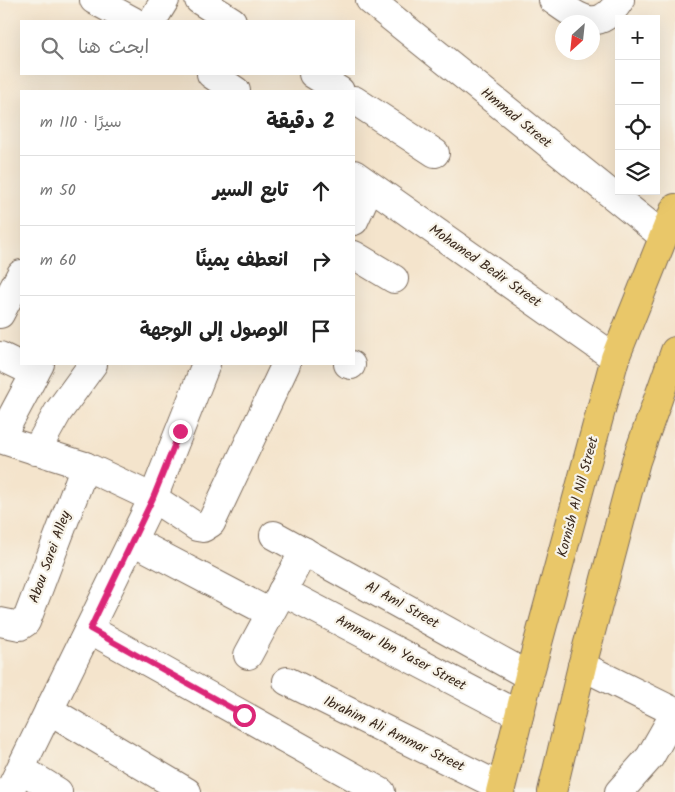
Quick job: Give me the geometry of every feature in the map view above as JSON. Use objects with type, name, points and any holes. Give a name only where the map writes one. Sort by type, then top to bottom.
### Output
[{"type":"highway","name":"Kornish Al Nil Street","points":[[500,789],[616,358],[675,208]]},
{"type":"highway","points":[[552,792],[582,666],[636,461],[675,351]]},
{"type":"street","points":[[94,0],[131,20]]},
{"type":"street","points":[[153,20],[165,0]]},
{"type":"street","points":[[199,0],[230,20]]},
{"type":"street","name":"Hmmad Street","points":[[370,0],[663,236]]},
{"type":"street","points":[[553,0],[577,17],[593,21],[608,16],[620,0]]},
{"type":"street","points":[[201,90],[209,75]]},
{"type":"street","points":[[212,75],[234,90]]},
{"type":"street","points":[[315,75],[338,90]]},
{"type":"street","points":[[355,101],[436,153]]},
{"type":"street","points":[[355,216],[362,180]]},
{"type":"street","name":"Mohamed Bedir Street","points":[[362,180],[616,358]]},
{"type":"street","points":[[355,256],[394,279]]},
{"type":"street","points":[[0,314],[20,276]]},
{"type":"street","points":[[0,356],[20,362]]},
{"type":"street","points":[[36,451],[58,412],[92,365]]},
{"type":"street","points":[[58,792],[11,779],[90,629],[153,498],[206,365]]},
{"type":"street","points":[[38,368],[0,439],[85,466],[153,498],[203,528],[209,525],[286,365]]},
{"type":"street","name":"Abou Sarei Alley","points":[[0,622],[20,626],[26,622],[85,466]]},
{"type":"street","name":"Al Aml Street","points":[[274,535],[529,676]]},
{"type":"street","name":"Ammar Ibn Yaser Street","points":[[132,540],[276,602],[519,716]]},
{"type":"street","points":[[248,655],[304,551]]},
{"type":"street","points":[[90,629],[381,792]]},
{"type":"street","points":[[582,666],[675,713],[650,756],[619,792]]},
{"type":"street","name":"Ibrahim Ali Ammar Street","points":[[286,681],[500,789]]},
{"type":"street","points":[[49,710],[187,792]]},
{"type":"route","points":[[180,431],[153,498],[90,629],[244,715]]}]
